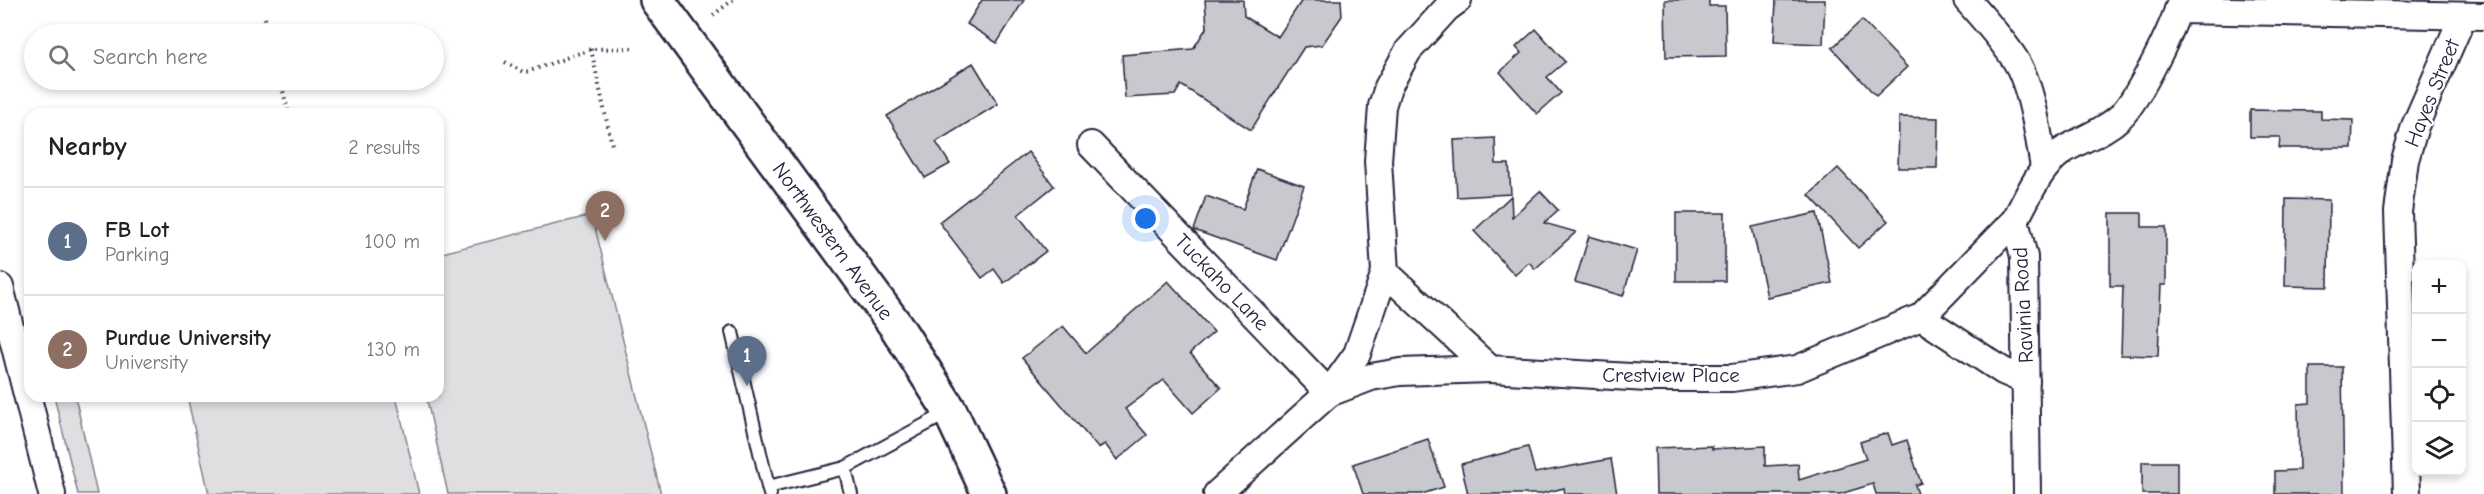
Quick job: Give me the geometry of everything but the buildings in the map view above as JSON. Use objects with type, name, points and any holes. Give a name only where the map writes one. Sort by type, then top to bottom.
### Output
[{"type":"main road","name":"Northwestern Avenue","points":[[657,0],[896,326],[950,411],[989,494]]},
{"type":"street","points":[[1217,494],[1329,393],[1357,354],[1385,272],[1378,161],[1382,106],[1388,87],[1408,51],[1447,8],[1458,0]]},
{"type":"street","points":[[1967,0],[2018,63],[2033,109],[2044,168]]},
{"type":"street","points":[[2179,5],[2474,16]]},
{"type":"street","name":"Ravinia Road","points":[[2028,494],[2024,257],[2015,220],[2044,168],[2061,152],[2094,135],[2120,117],[2139,92],[2179,5]]},
{"type":"street","name":"Hayes Street","points":[[2407,494],[2398,212],[2405,160],[2415,126],[2474,16]]},
{"type":"street","name":"Tuckaho Lane","points":[[1091,145],[1329,393]]},
{"type":"street","name":"Crestview Place","points":[[1329,393],[1371,377],[1400,372],[1490,369],[1648,378],[1732,378],[1797,369],[1921,317],[2015,220]]},
{"type":"street","points":[[1385,272],[1490,369]]},
{"type":"street","points":[[0,287],[24,383]]},
{"type":"street","points":[[1921,317],[2003,371],[2026,381]]},
{"type":"street","points":[[29,402],[52,494]]},
{"type":"lane","points":[[732,332],[769,491],[845,468],[950,411]]},
{"type":"lane","points":[[845,468],[851,494]]},
{"type":"path","points":[[713,15],[733,0]]},
{"type":"path","points":[[265,18],[266,24]]},
{"type":"path","points":[[505,62],[524,72],[591,49],[636,48]]},
{"type":"path","points":[[591,49],[612,145]]},
{"type":"path","points":[[283,90],[287,108]]},
{"type":"shaded area","points":[[592,215],[661,494],[448,494],[427,402],[444,402],[444,252]]},
{"type":"shaded area","points":[[55,402],[76,402],[97,494],[78,494]]},
{"type":"shaded area","points":[[188,402],[397,402],[419,494],[209,494]]},
{"type":"place","name":"Purdue University","points":[[605,241]]},
{"type":"place","name":"FB Lot","points":[[747,386]]}]
